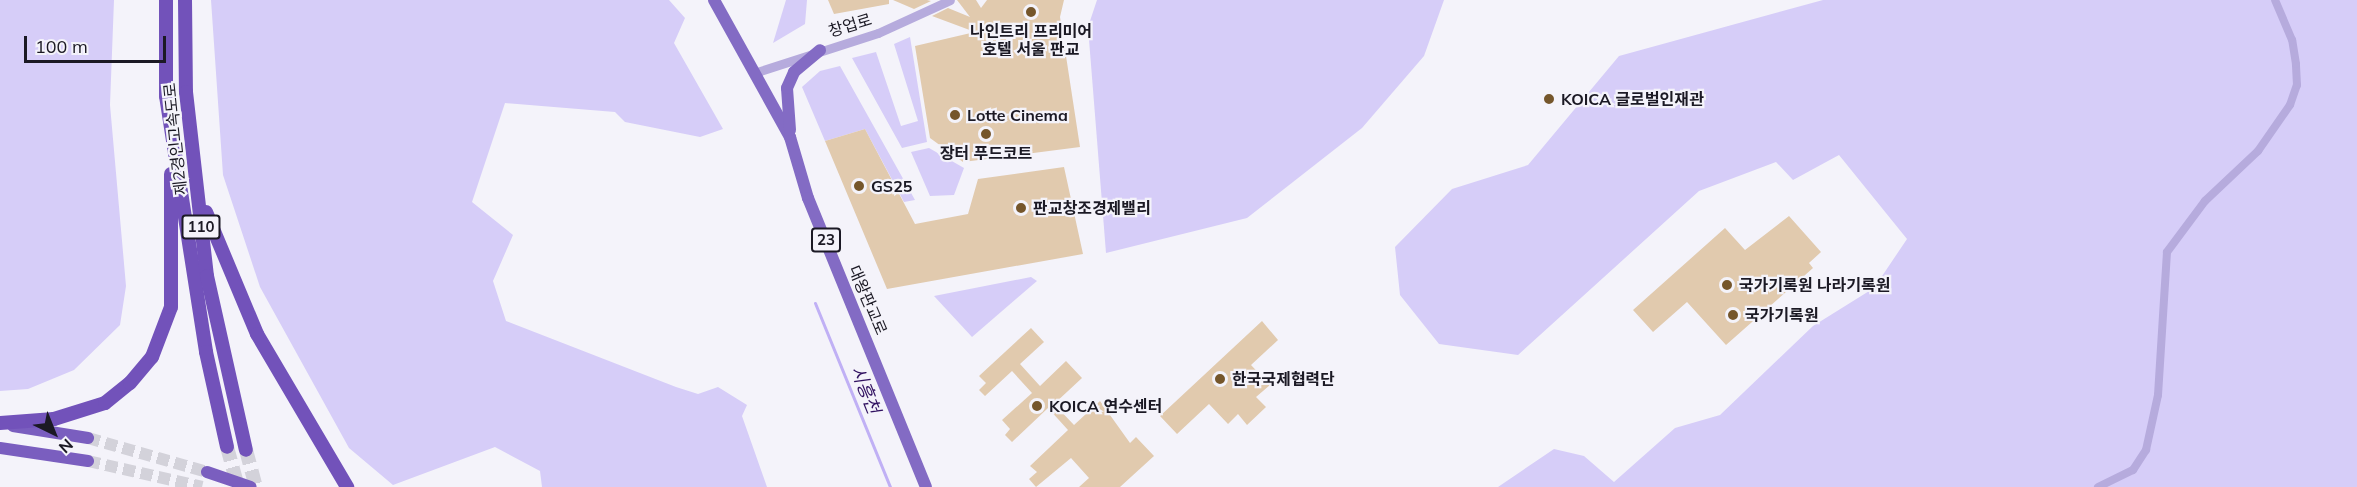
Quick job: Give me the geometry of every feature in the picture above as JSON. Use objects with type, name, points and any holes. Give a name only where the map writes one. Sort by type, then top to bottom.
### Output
[{"type":"highway","name":"제2경인고속도로","points":[[166,0],[165,68],[170,124],[206,352],[227,447]]},
{"type":"highway","name":"제2경인고속도로","points":[[185,0],[192,149],[207,276],[246,450]]},
{"type":"highway","points":[[0,424],[54,419],[105,403],[141,372],[161,340],[172,292],[170,124]]},
{"type":"highway","points":[[192,149],[206,213],[235,289],[346,487]]},
{"type":"highway","points":[[0,424],[88,438]]},
{"type":"highway","points":[[0,448],[88,461]]},
{"type":"highway","points":[[207,472],[250,487]]},
{"type":"main road","name":"대왕판교로","points":[[714,0],[757,72],[790,137],[808,198],[926,487]]},
{"type":"main road","points":[[790,137],[787,88],[794,72],[820,50]]},
{"type":"street","name":"창업로","points":[[757,72],[884,31],[950,0]]},
{"type":"street","points":[[2098,487],[2133,470],[2146,450],[2158,395],[2167,252],[2205,201],[2258,151],[2290,105],[2297,85],[2296,64],[2292,40],[2275,0]]},
{"type":"shaded area","points":[[0,0],[114,0],[110,105],[126,286],[120,325],[74,370],[28,389],[0,391]]},
{"type":"shaded area","points":[[211,0],[669,0],[685,18],[674,43],[723,129],[700,137],[625,122],[615,112],[505,103],[472,202],[513,235],[493,281],[506,321],[698,394],[718,387],[747,405],[742,416],[767,487],[542,487],[540,471],[495,447],[393,485],[349,448],[260,287],[223,175]]},
{"type":"shaded area","points":[[786,0],[807,0],[805,24],[773,43]]},
{"type":"shaded area","points":[[1097,0],[1444,0],[1424,56],[1362,128],[1247,218],[1106,253],[1088,27]]},
{"type":"shaded area","points":[[1823,0],[2357,0],[2357,487],[1498,487],[1554,449],[1584,456],[1614,482],[1675,428],[1720,415],[1813,326],[1874,288],[1907,239],[1839,155],[1793,180],[1776,162],[1699,191],[1518,355],[1439,344],[1400,295],[1395,247],[1452,189],[1528,165],[1619,56]]},
{"type":"shaded area","points":[[910,37],[927,142],[902,148],[852,58],[876,52],[901,126],[918,121],[894,44]]},
{"type":"shaded area","points":[[840,66],[915,200],[904,202],[865,129],[825,141],[802,87],[820,71]]},
{"type":"shaded area","points":[[929,148],[964,168],[954,195],[930,196],[911,152]]},
{"type":"shaded area","points":[[1031,277],[1037,281],[972,337],[934,296]]},
{"type":"building","points":[[828,0],[889,0],[889,4],[834,14]]},
{"type":"building","points":[[893,0],[927,0],[931,1],[914,9]]},
{"type":"building","points":[[957,0],[976,0],[981,8],[987,0],[1064,0],[1060,17],[1080,147],[963,162],[930,138],[915,46],[975,32],[932,16],[948,8],[970,17]]},
{"type":"building","name":"판교창조경제밸리","points":[[865,129],[915,224],[968,214],[978,179],[1064,167],[1083,254],[887,289],[825,141]]},
{"type":"building","name":"국가기록원 나라기록원","points":[[1789,216],[1821,252],[1809,263],[1813,268],[1726,345],[1687,302],[1653,332],[1633,310],[1725,228],[1745,250]]},
{"type":"building","points":[[1262,321],[1278,340],[1251,365],[1270,385],[1256,397],[1266,407],[1247,425],[1238,414],[1228,424],[1209,404],[1177,434],[1160,416]]},
{"type":"building","name":"KOICA 연수센터","points":[[1031,328],[1044,342],[1020,364],[1040,386],[1066,361],[1082,378],[1054,404],[1074,425],[1100,401],[1130,443],[1136,437],[1154,456],[1120,487],[1079,487],[1089,478],[1071,458],[1036,487],[1029,479],[1037,472],[1030,466],[1068,430],[1048,408],[1012,442],[1005,435],[1010,429],[1002,420],[1032,393],[1012,371],[985,396],[979,390],[986,383],[979,376]]},
{"type":"waterway","name":"시흥천","points":[[815,303],[890,487]]},
{"type":"tunnel","points":[[88,438],[207,472]]},
{"type":"tunnel","points":[[227,447],[238,487]]},
{"type":"tunnel","points":[[246,450],[256,487]]},
{"type":"tunnel","points":[[88,461],[202,487]]},
{"type":"place","name":"나인트리 프리미어 호텔 서울 판교","points":[[1031,12]]},
{"type":"place","name":"KOICA 글로벌인재관","points":[[1549,99]]},
{"type":"place","name":"Lotte Cinema","points":[[955,115]]},
{"type":"place","name":"장터 푸드코트","points":[[986,134]]},
{"type":"place","name":"GS25","points":[[859,186]]},
{"type":"place","name":"판교창조경제밸리","points":[[1021,208]]},
{"type":"place","name":"국가기록원 나라기록원","points":[[1727,285]]},
{"type":"place","name":"국가기록원","points":[[1733,315]]},
{"type":"place","name":"한국국제협력단","points":[[1220,379]]},
{"type":"place","name":"KOICA 연수센터","points":[[1037,406]]}]
